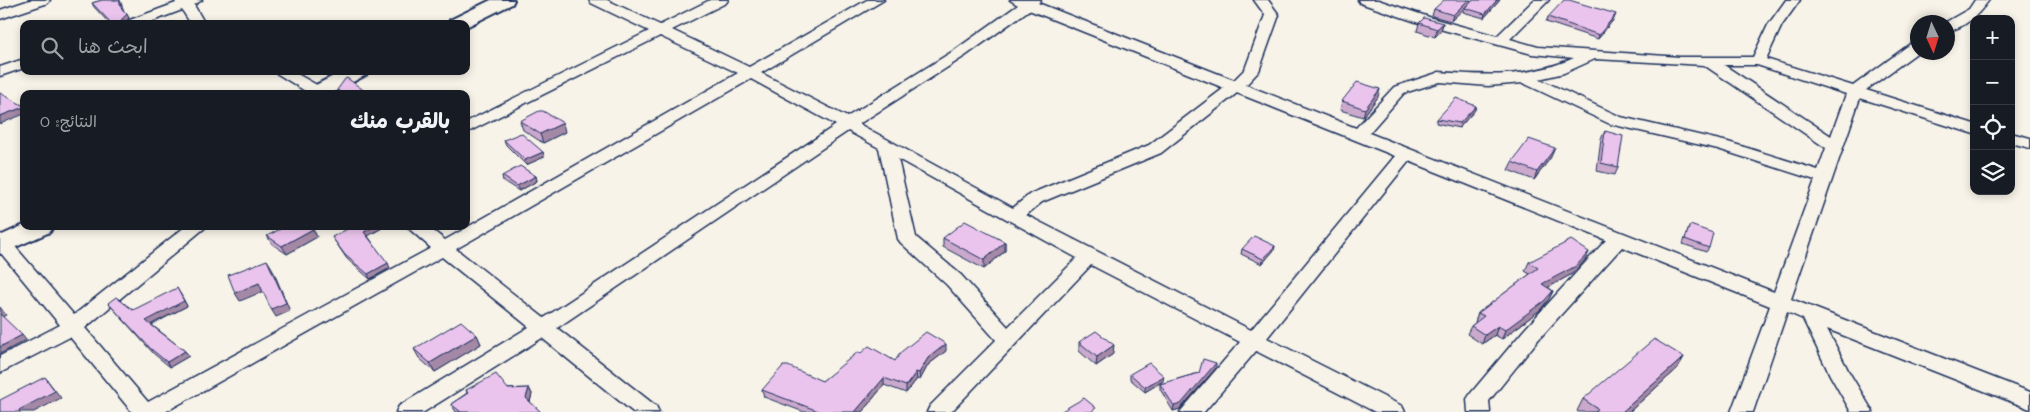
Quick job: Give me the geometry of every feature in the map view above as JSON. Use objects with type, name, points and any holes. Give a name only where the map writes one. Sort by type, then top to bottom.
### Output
[{"type":"street","points":[[0,15],[43,0]]},
{"type":"street","points":[[464,20],[506,0]]},
{"type":"street","points":[[596,0],[784,89],[1014,216],[1394,412]]},
{"type":"street","points":[[470,126],[721,0]]},
{"type":"street","points":[[32,230],[1,243],[146,412],[442,249],[877,0]]},
{"type":"street","points":[[1014,216],[1036,198],[1155,149],[1235,87],[1252,71],[1272,15],[1261,0]]},
{"type":"street","points":[[1365,0],[1430,22],[1537,51],[1680,61],[1758,61],[1970,128]]},
{"type":"street","points":[[1500,41],[1542,0]]},
{"type":"street","points":[[1758,61],[1775,25],[1793,0]]},
{"type":"street","points":[[1955,23],[1974,12],[1982,0]]},
{"type":"street","points":[[142,20],[188,1],[196,20]]},
{"type":"street","points":[[407,412],[543,328],[848,124],[960,53],[1026,1],[1405,155],[2030,401]]},
{"type":"street","points":[[1742,412],[1854,92],[1910,51]]},
{"type":"street","points":[[1358,136],[1399,90],[1439,77],[1488,81],[1524,78],[1558,70],[1592,55]]},
{"type":"street","points":[[1707,61],[1835,146]]},
{"type":"street","points":[[0,72],[20,64]]},
{"type":"street","points":[[287,75],[311,90]]},
{"type":"street","points":[[322,90],[351,75]]},
{"type":"street","points":[[1524,78],[1616,121],[1722,145],[1824,177]]},
{"type":"street","points":[[2015,139],[2030,143]]},
{"type":"street","points":[[887,146],[907,239],[954,280],[1008,340]]},
{"type":"street","points":[[1191,412],[1254,340],[1405,155]]},
{"type":"street","points":[[0,365],[73,328],[193,230]]},
{"type":"street","points":[[420,230],[648,412]]},
{"type":"street","points":[[1479,412],[1478,400],[1531,336],[1618,239]]},
{"type":"street","points":[[938,412],[1090,256]]},
{"type":"street","points":[[1810,314],[1840,376],[1862,412]]},
{"type":"building","points":[[102,0],[119,0],[122,9],[127,14],[121,20],[108,20],[92,3]]},
{"type":"building","points":[[1444,0],[1468,0],[1453,15],[1434,9]]},
{"type":"building","points":[[1472,0],[1497,0],[1485,14],[1465,8]]},
{"type":"building","points":[[1564,0],[1616,14],[1599,35],[1548,17]]},
{"type":"building","points":[[1424,18],[1443,23],[1437,29],[1419,23]]},
{"type":"building","points":[[347,78],[364,90],[337,90]]},
{"type":"building","points":[[1357,82],[1380,89],[1365,109],[1342,101]]},
{"type":"building","points":[[0,93],[20,104],[20,108],[0,116]]},
{"type":"building","points":[[1456,98],[1476,106],[1460,123],[1437,119]]},
{"type":"building","points":[[539,111],[543,111],[563,123],[540,134],[520,121]]},
{"type":"building","points":[[1605,131],[1623,136],[1618,167],[1601,163]]},
{"type":"building","points":[[521,133],[543,152],[525,160],[504,140]]},
{"type":"building","points":[[1529,139],[1555,148],[1537,172],[1512,162]]},
{"type":"building","points":[[520,166],[536,176],[517,186],[502,176]]},
{"type":"building","points":[[965,221],[1005,242],[984,260],[943,238]]},
{"type":"building","points":[[1690,225],[1713,233],[1709,248],[1685,239]]},
{"type":"building","points":[[278,230],[311,230],[282,246],[267,236]]},
{"type":"building","points":[[345,230],[368,230],[364,232],[388,263],[368,274],[345,255],[332,237]]},
{"type":"building","points":[[1254,236],[1275,246],[1263,259],[1242,249]]},
{"type":"building","points":[[1571,240],[1589,252],[1576,266],[1542,284],[1553,291],[1544,301],[1505,330],[1498,326],[1485,335],[1471,326],[1484,316],[1478,313],[1538,268],[1529,262]]},
{"type":"building","points":[[267,260],[286,303],[271,309],[259,283],[235,293],[228,275]]},
{"type":"building","points":[[177,288],[184,301],[146,321],[185,351],[167,362],[151,349],[108,303],[116,297],[133,310]]},
{"type":"building","points":[[0,314],[22,335],[0,347]]},
{"type":"building","points":[[461,321],[477,335],[430,363],[414,349]]},
{"type":"building","points":[[1096,331],[1114,345],[1097,357],[1079,342]]},
{"type":"building","points":[[926,332],[946,344],[928,358],[919,373],[916,372],[906,386],[884,378],[855,412],[821,412],[762,390],[783,366],[788,366],[822,381],[858,352],[861,353],[869,346],[895,361],[901,352]]},
{"type":"building","points":[[1654,339],[1684,357],[1622,412],[1595,412],[1598,409],[1583,399]]},
{"type":"building","points":[[1203,359],[1216,363],[1181,404],[1174,406],[1160,384],[1199,373]]},
{"type":"building","points":[[1149,363],[1164,376],[1145,387],[1130,374]]},
{"type":"building","points":[[496,374],[508,389],[529,388],[526,398],[541,412],[461,412],[451,404],[468,393],[466,390]]},
{"type":"building","points":[[45,377],[55,391],[19,410],[20,412],[0,412],[0,400]]},
{"type":"building","points":[[1084,398],[1096,408],[1091,412],[1060,412]]}]
